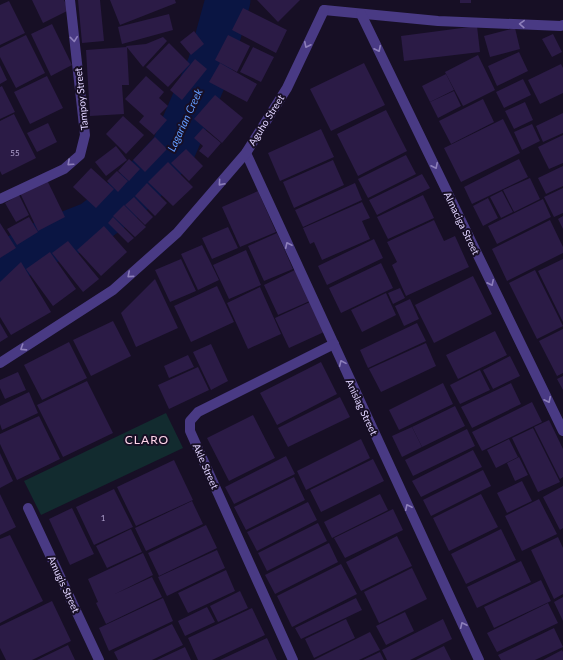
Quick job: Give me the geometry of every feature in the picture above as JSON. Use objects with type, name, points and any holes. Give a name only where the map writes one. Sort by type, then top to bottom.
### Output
[{"type":"street","name":"Tampoy Street","points":[[0,199],[64,169],[80,155],[85,135],[70,0]]},
{"type":"street","name":"Aguho Street","points":[[0,363],[113,290],[177,233],[246,153],[287,88],[323,5],[361,14],[438,21],[562,28]]},
{"type":"street","name":"Almaciga Street","points":[[361,14],[563,432]]},
{"type":"street","name":"Anislag Street","points":[[246,153],[479,660]]},
{"type":"street","name":"Akle Street","points":[[293,660],[190,431],[190,420],[198,412],[334,344]]},
{"type":"street","name":"Amugis Street","points":[[28,508],[99,660]]},
{"type":"green space","points":[[166,413],[183,448],[41,515],[24,481]]},
{"type":"building","points":[[32,0],[64,0],[69,10],[43,23]]},
{"type":"building","points":[[78,0],[100,0],[104,41],[82,43]]},
{"type":"building","points":[[110,0],[175,0],[176,3],[120,25]]},
{"type":"building","points":[[257,0],[300,0],[278,22]]},
{"type":"building","points":[[460,0],[471,0],[471,3],[460,3]]},
{"type":"building","points":[[9,1],[25,33],[0,45],[0,5]]},
{"type":"building","points":[[243,8],[287,30],[276,53],[232,30]]},
{"type":"building","points":[[169,14],[173,30],[122,44],[118,27]]},
{"type":"building","points":[[52,24],[72,65],[51,76],[31,34]]},
{"type":"building","points":[[477,26],[480,52],[404,61],[401,36]]},
{"type":"building","points":[[515,28],[520,49],[490,57],[484,36]]},
{"type":"building","points":[[194,31],[204,44],[191,55],[180,42]]},
{"type":"building","points":[[553,34],[562,52],[552,57],[542,39]]},
{"type":"building","points":[[26,35],[45,73],[16,88],[0,57],[0,48]]},
{"type":"building","points":[[228,35],[250,46],[237,72],[215,60]]},
{"type":"building","points":[[163,37],[167,41],[143,67],[126,46],[146,44]]},
{"type":"building","points":[[169,43],[190,64],[168,87],[146,67]]},
{"type":"building","points":[[127,47],[129,85],[122,85],[124,114],[90,116],[86,50]]},
{"type":"building","points":[[253,47],[274,57],[261,82],[240,72]]},
{"type":"building","points":[[519,52],[528,71],[497,86],[488,66]]},
{"type":"building","points":[[478,55],[495,90],[463,106],[445,72]]},
{"type":"building","points":[[195,59],[207,69],[182,100],[170,90]]},
{"type":"building","points":[[220,63],[257,84],[247,102],[209,82]]},
{"type":"building","points":[[364,63],[385,105],[331,131],[310,89]]},
{"type":"building","points":[[561,64],[563,68],[563,93],[540,104],[528,80]]},
{"type":"building","points":[[0,65],[7,80],[0,84]]},
{"type":"building","points":[[446,74],[454,90],[430,102],[422,86]]},
{"type":"building","points":[[47,76],[63,108],[30,124],[14,92]]},
{"type":"building","points":[[146,76],[164,92],[159,98],[168,106],[160,114],[167,120],[154,135],[139,122],[144,116],[125,99]]},
{"type":"building","points":[[523,79],[531,95],[504,108],[496,92]]},
{"type":"building","points":[[2,86],[15,112],[0,119],[0,87]]},
{"type":"building","points":[[454,91],[461,106],[438,118],[430,102]]},
{"type":"building","points":[[215,95],[243,118],[222,143],[194,119]]},
{"type":"building","points":[[483,99],[494,122],[451,144],[439,121]]},
{"type":"building","points":[[525,102],[533,120],[514,129],[505,111]]},
{"type":"building","points":[[386,110],[407,151],[358,176],[337,134]]},
{"type":"building","points":[[563,113],[563,133],[543,142],[536,126]]},
{"type":"building","points":[[14,114],[36,158],[2,175],[0,171],[0,121]]},
{"type":"building","points":[[123,116],[144,135],[126,154],[106,134]]},
{"type":"building","points":[[503,119],[520,153],[461,182],[444,148]]},
{"type":"building","points":[[48,123],[57,142],[37,152],[27,133]]},
{"type":"building","points":[[532,124],[540,141],[522,150],[514,132]]},
{"type":"building","points":[[203,128],[221,143],[208,158],[199,151],[203,146],[194,138]]},
{"type":"building","points":[[321,129],[334,157],[280,181],[268,153]]},
{"type":"building","points":[[563,135],[563,163],[549,169],[538,147]]},
{"type":"building","points":[[155,137],[167,149],[145,172],[133,160]]},
{"type":"building","points":[[116,146],[127,160],[106,176],[95,162]]},
{"type":"building","points":[[186,149],[203,166],[189,181],[171,163]]},
{"type":"building","points":[[406,155],[416,174],[368,198],[358,179]]},
{"type":"building","points":[[129,159],[140,169],[129,181],[118,171]]},
{"type":"building","points":[[519,159],[528,177],[472,204],[464,187]]},
{"type":"building","points":[[333,160],[344,185],[294,208],[283,182]]},
{"type":"building","points":[[168,162],[193,187],[173,206],[148,182]]},
{"type":"building","points":[[563,166],[563,186],[546,194],[538,178]]},
{"type":"building","points":[[91,168],[114,189],[96,208],[73,187]]},
{"type":"building","points":[[117,171],[128,181],[118,192],[107,181]]},
{"type":"building","points":[[422,174],[430,188],[377,215],[369,200]]},
{"type":"building","points":[[530,178],[540,199],[514,212],[503,190]]},
{"type":"building","points":[[47,180],[65,217],[38,231],[20,193]]},
{"type":"building","points":[[147,183],[167,203],[155,216],[135,196]]},
{"type":"building","points":[[355,183],[362,200],[303,227],[295,210]]},
{"type":"building","points":[[563,188],[563,213],[554,217],[544,197]]},
{"type":"building","points":[[258,191],[276,232],[240,247],[222,207]]},
{"type":"building","points":[[502,191],[513,212],[501,218],[490,197]]},
{"type":"building","points":[[19,195],[29,215],[16,222],[5,203]]},
{"type":"building","points":[[423,195],[434,218],[388,239],[377,217]]},
{"type":"building","points":[[134,197],[153,217],[145,225],[125,205]]},
{"type":"building","points":[[488,198],[498,218],[483,226],[473,206]]},
{"type":"building","points":[[543,199],[551,217],[497,244],[488,226]]},
{"type":"building","points":[[362,202],[370,218],[362,221],[370,239],[322,260],[314,242],[310,244],[303,228]]},
{"type":"building","points":[[124,205],[146,227],[135,237],[113,216]]},
{"type":"building","points":[[563,216],[563,229],[558,219]]},
{"type":"building","points":[[29,217],[38,232],[17,245],[7,229]]},
{"type":"building","points":[[113,217],[134,238],[128,243],[108,223]]},
{"type":"building","points":[[434,220],[444,241],[455,236],[469,267],[406,296],[392,265],[397,262],[387,242]]},
{"type":"building","points":[[550,220],[563,247],[563,253],[507,281],[492,249]]},
{"type":"building","points":[[0,223],[16,248],[0,258]]},
{"type":"building","points":[[104,226],[127,252],[101,276],[77,250]]},
{"type":"building","points":[[228,227],[238,248],[212,259],[202,238]]},
{"type":"building","points":[[277,233],[293,269],[264,281],[248,246]]},
{"type":"building","points":[[374,239],[383,258],[327,285],[318,266]]},
{"type":"building","points":[[68,241],[99,279],[83,292],[52,253]]},
{"type":"building","points":[[202,245],[219,280],[198,290],[181,254]]},
{"type":"building","points":[[246,250],[261,285],[229,299],[213,265]]},
{"type":"building","points":[[50,252],[76,289],[53,306],[26,269]]},
{"type":"building","points":[[181,259],[196,291],[170,302],[155,270]]},
{"type":"building","points":[[563,259],[563,322],[538,271]]},
{"type":"building","points":[[21,262],[51,312],[11,335],[0,317],[0,282]]},
{"type":"building","points":[[381,263],[393,288],[341,313],[329,288]]},
{"type":"building","points":[[297,269],[312,300],[278,315],[264,285]]},
{"type":"building","points":[[535,270],[563,326],[537,339],[509,283]]},
{"type":"building","points":[[473,276],[492,314],[434,343],[415,305]]},
{"type":"building","points":[[155,279],[178,328],[136,347],[121,313]]},
{"type":"building","points":[[217,286],[234,322],[191,342],[174,306]]},
{"type":"building","points":[[260,287],[281,334],[248,349],[227,303]]},
{"type":"building","points":[[400,288],[405,298],[393,304],[388,293]]},
{"type":"building","points":[[386,293],[396,315],[362,332],[351,310]]},
{"type":"building","points":[[410,299],[419,319],[404,326],[395,306]]},
{"type":"building","points":[[310,302],[324,332],[289,348],[275,318]]},
{"type":"building","points":[[113,321],[131,356],[91,376],[73,340]]},
{"type":"building","points":[[0,323],[8,337],[0,342]]},
{"type":"building","points":[[417,323],[426,341],[368,368],[360,350]]},
{"type":"building","points":[[563,329],[563,373],[557,376],[539,341]]},
{"type":"building","points":[[495,331],[507,355],[458,379],[446,355]]},
{"type":"building","points":[[69,342],[87,378],[42,400],[24,365]]},
{"type":"building","points":[[426,343],[436,366],[381,392],[369,369]]},
{"type":"building","points":[[211,344],[228,381],[211,390],[193,352]]},
{"type":"building","points":[[188,355],[194,367],[169,378],[164,366]]},
{"type":"building","points":[[510,356],[520,376],[493,389],[483,370]]},
{"type":"building","points":[[321,362],[337,394],[277,425],[260,393]]},
{"type":"building","points":[[198,367],[209,390],[169,409],[158,385]]},
{"type":"building","points":[[480,370],[490,390],[460,404],[450,385]]},
{"type":"building","points":[[18,372],[26,390],[5,399],[0,388],[0,380]]},
{"type":"building","points":[[563,376],[563,390],[557,379]]},
{"type":"building","points":[[87,381],[113,433],[63,457],[37,405]]},
{"type":"building","points":[[443,383],[453,404],[399,430],[389,410]]},
{"type":"building","points":[[511,383],[521,404],[472,428],[461,407]]},
{"type":"building","points":[[29,392],[38,413],[2,430],[0,424],[0,406]]},
{"type":"building","points":[[340,397],[350,417],[288,447],[278,428]]},
{"type":"building","points":[[532,402],[542,422],[482,451],[472,432]]},
{"type":"building","points":[[455,406],[465,426],[422,447],[412,427]]},
{"type":"building","points":[[253,415],[275,458],[229,481],[207,438]]},
{"type":"building","points":[[39,416],[60,459],[17,480],[0,444],[0,434]]},
{"type":"building","points":[[549,420],[563,449],[563,477],[560,479],[534,427]]},
{"type":"building","points":[[412,427],[422,447],[402,457],[392,436]]},
{"type":"building","points":[[533,428],[560,482],[538,492],[512,438]]},
{"type":"building","points":[[467,429],[475,446],[413,476],[405,460]]},
{"type":"building","points":[[361,439],[370,458],[306,490],[297,471]]},
{"type":"building","points":[[509,439],[518,457],[496,468],[487,450]]},
{"type":"building","points":[[473,450],[482,467],[421,497],[412,481]]},
{"type":"building","points":[[0,453],[13,481],[0,488]]},
{"type":"building","points":[[286,456],[295,474],[234,504],[225,487]]},
{"type":"building","points":[[519,457],[528,475],[515,481],[507,463]]},
{"type":"building","points":[[373,459],[384,481],[321,512],[310,490]]},
{"type":"building","points":[[174,460],[193,500],[136,526],[117,487]]},
{"type":"building","points":[[483,470],[491,486],[431,516],[423,500]]},
{"type":"building","points":[[294,477],[305,500],[246,530],[234,507]]},
{"type":"building","points":[[522,481],[532,501],[507,513],[497,493]]},
{"type":"building","points":[[563,486],[563,528],[560,530],[543,497]]},
{"type":"building","points":[[114,489],[133,527],[94,545],[76,507]]},
{"type":"building","points":[[0,494],[16,527],[0,535]]},
{"type":"building","points":[[380,494],[388,510],[332,538],[324,522]]},
{"type":"building","points":[[481,494],[498,527],[449,551],[433,518]]},
{"type":"building","points":[[539,499],[557,534],[522,551],[505,516]]},
{"type":"building","points":[[192,501],[203,524],[146,551],[135,528]]},
{"type":"building","points":[[308,502],[317,520],[257,551],[247,532]]},
{"type":"building","points":[[72,508],[94,554],[70,565],[49,519]]},
{"type":"building","points":[[393,509],[403,530],[345,558],[334,538]]},
{"type":"building","points":[[318,523],[327,541],[267,571],[258,553]]},
{"type":"building","points":[[206,525],[217,548],[159,576],[148,553]]},
{"type":"building","points":[[131,529],[142,552],[107,568],[96,546]]},
{"type":"building","points":[[501,529],[516,560],[466,584],[451,554]]},
{"type":"building","points":[[10,535],[43,601],[0,623],[0,539]]},
{"type":"building","points":[[397,536],[412,566],[361,591],[346,562]]},
{"type":"building","points":[[558,537],[563,548],[563,594],[554,599],[531,550]]},
{"type":"building","points":[[329,543],[338,562],[275,594],[265,575]]},
{"type":"building","points":[[217,550],[225,568],[167,596],[158,577]]},
{"type":"building","points":[[143,553],[153,575],[115,594],[152,577],[162,597],[106,624],[96,603],[98,602],[88,579]]},
{"type":"building","points":[[521,561],[531,582],[477,608],[467,587]]},
{"type":"building","points":[[341,564],[357,594],[292,627],[277,596]]},
{"type":"building","points":[[412,568],[427,599],[379,623],[364,592]]},
{"type":"building","points":[[226,570],[235,591],[188,613],[178,593]]},
{"type":"building","points":[[541,580],[551,601],[494,628],[484,607]]},
{"type":"building","points":[[240,591],[248,608],[218,622],[210,606]]},
{"type":"building","points":[[563,597],[563,621],[554,602]]},
{"type":"building","points":[[163,598],[173,621],[109,651],[99,628]]},
{"type":"building","points":[[356,598],[362,610],[301,639],[295,628]]},
{"type":"building","points":[[52,601],[71,641],[32,660],[6,660],[0,648],[0,626]]},
{"type":"building","points":[[548,603],[558,623],[497,652],[487,633]]},
{"type":"building","points":[[207,607],[215,622],[185,636],[178,621]]},
{"type":"building","points":[[252,608],[265,635],[212,660],[198,660],[188,638]]},
{"type":"building","points":[[405,612],[414,631],[386,645],[376,626]]},
{"type":"building","points":[[346,619],[355,638],[314,658],[305,639]]},
{"type":"building","points":[[443,619],[452,639],[410,660],[387,660],[382,650]]},
{"type":"building","points":[[172,624],[183,645],[152,660],[118,660],[114,652]]},
{"type":"building","points":[[554,628],[563,647],[535,660],[501,660],[498,655]]},
{"type":"building","points":[[370,632],[380,650],[359,660],[314,660]]},
{"type":"building","points":[[267,638],[277,660],[220,660]]},
{"type":"building","points":[[68,645],[75,660],[37,660]]},
{"type":"building","points":[[444,646],[451,660],[416,660]]},
{"type":"building","points":[[185,647],[191,660],[157,660]]},
{"type":"building","points":[[562,650],[563,660],[543,660]]},
{"type":"building","points":[[380,652],[384,660],[363,660]]},
{"type":"waterway","name":"Lagarian Creek","points":[[0,273],[15,258],[44,243],[92,224],[136,190],[173,150],[210,65],[228,0]]},
{"type":"district","name":"CLARO","points":[[147,440]]}]
